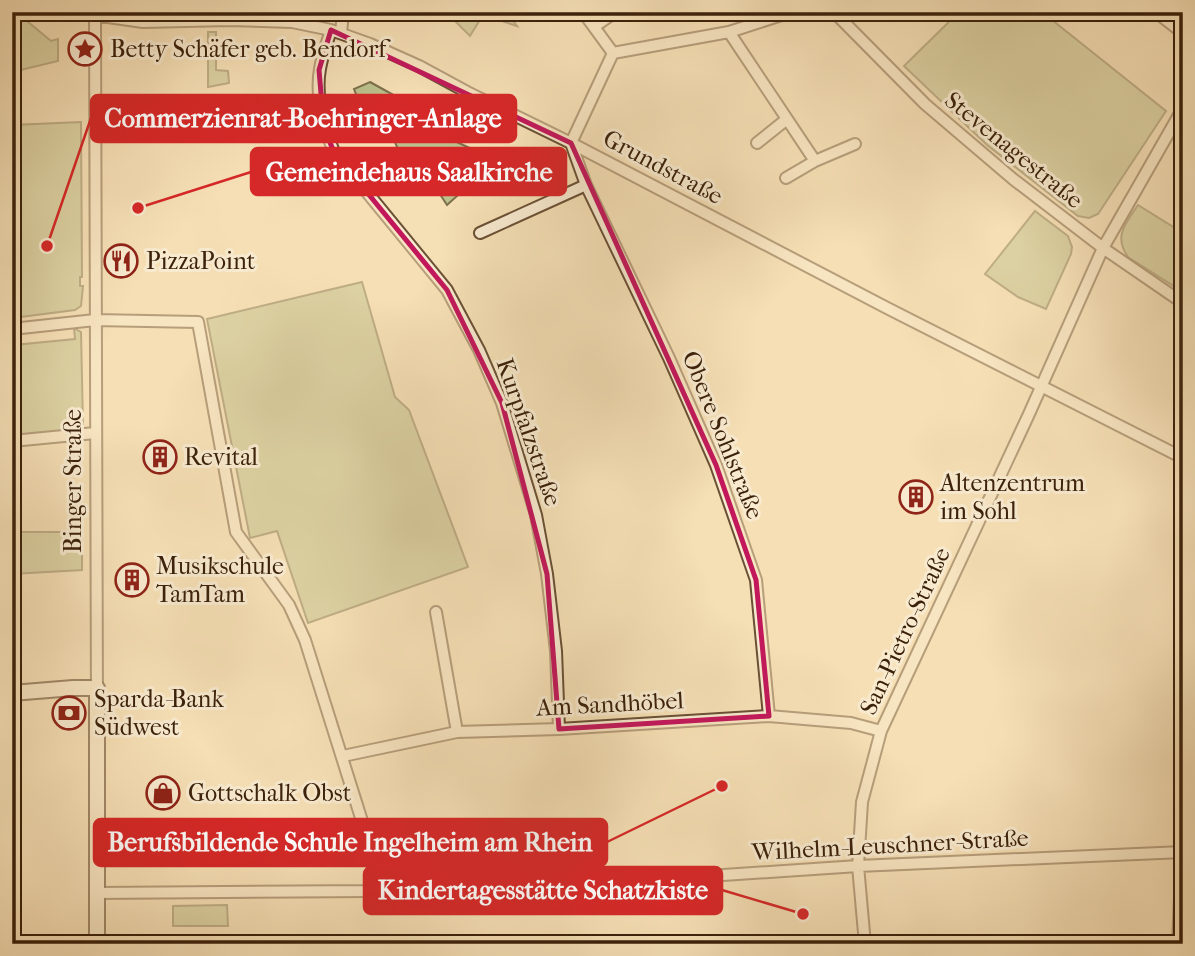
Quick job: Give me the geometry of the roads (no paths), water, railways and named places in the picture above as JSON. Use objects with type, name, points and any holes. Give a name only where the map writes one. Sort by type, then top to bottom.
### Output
[{"type":"main road","points":[[12,693],[97,688]]},
{"type":"main road","name":"Binger Straße","points":[[97,688],[97,944]]},
{"type":"street","name":"Kurpfalzstraße","points":[[343,12],[319,70],[324,128],[334,152],[447,290],[479,350],[502,403],[536,515],[547,574],[556,651],[559,729]]},
{"type":"street","points":[[583,12],[613,53]]},
{"type":"street","points":[[594,27],[615,12]]},
{"type":"street","points":[[613,53],[729,32],[790,12]]},
{"type":"street","name":"Stevenagestraße","points":[[834,12],[940,117],[1013,179],[1102,248],[1183,303]]},
{"type":"street","points":[[1156,12],[1183,33]]},
{"type":"street","name":"Grundstraße","points":[[95,15],[143,22],[292,22],[336,32],[370,44],[571,143],[1183,458]]},
{"type":"street","name":"Binger Straße","points":[[95,15],[97,688]]},
{"type":"street","points":[[729,32],[815,161]]},
{"type":"street","points":[[571,143],[613,53]]},
{"type":"street","name":"San-Pietro-Straße","points":[[865,944],[858,866],[862,802],[881,731],[1102,248],[1183,108]]},
{"type":"street","points":[[757,143],[787,119]]},
{"type":"street","name":"Obere Sohlstraße","points":[[571,143],[586,185],[669,358],[721,478],[756,580],[769,716]]},
{"type":"street","points":[[786,178],[815,161],[855,144]]},
{"type":"street","points":[[480,233],[586,185]]},
{"type":"street","points":[[12,329],[95,320],[198,321],[236,532],[289,605],[305,640],[373,856],[372,891]]},
{"type":"street","points":[[12,441],[95,433]]},
{"type":"street","points":[[436,612],[457,732]]},
{"type":"street","name":"Am Sandhöbel","points":[[343,757],[457,732],[559,729],[769,716],[851,723],[881,731]]},
{"type":"street","points":[[1178,944],[1183,852]]},
{"type":"street","name":"Wilhelm-Leuschner-Straße","points":[[97,893],[372,891],[574,885],[858,866],[1183,852]]},
{"type":"place","name":"Betty Schäfer geb. Bendorf","points":[[85,49]]},
{"type":"place","name":"Gemeindehaus Saalkirche","points":[[138,208]]},
{"type":"place","name":"Commerzienrat-Boehringer-Anlage","points":[[47,246]]},
{"type":"place","name":"PizzaPoint","points":[[121,261]]},
{"type":"place","name":"Revital","points":[[160,457]]},
{"type":"place","name":"Altenzentrum im Sohl","points":[[916,497]]},
{"type":"place","name":"Musikschule TamTam","points":[[132,580]]},
{"type":"place","name":"Sparda-Bank Südwest","points":[[69,713]]},
{"type":"place","name":"Berufsbildende Schule Ingelheim am Rhein","points":[[722,786]]},
{"type":"place","name":"Gottschalk Obst","points":[[163,793]]},
{"type":"place","name":"Kindertagesstätte Schatzkiste","points":[[803,914]]}]
